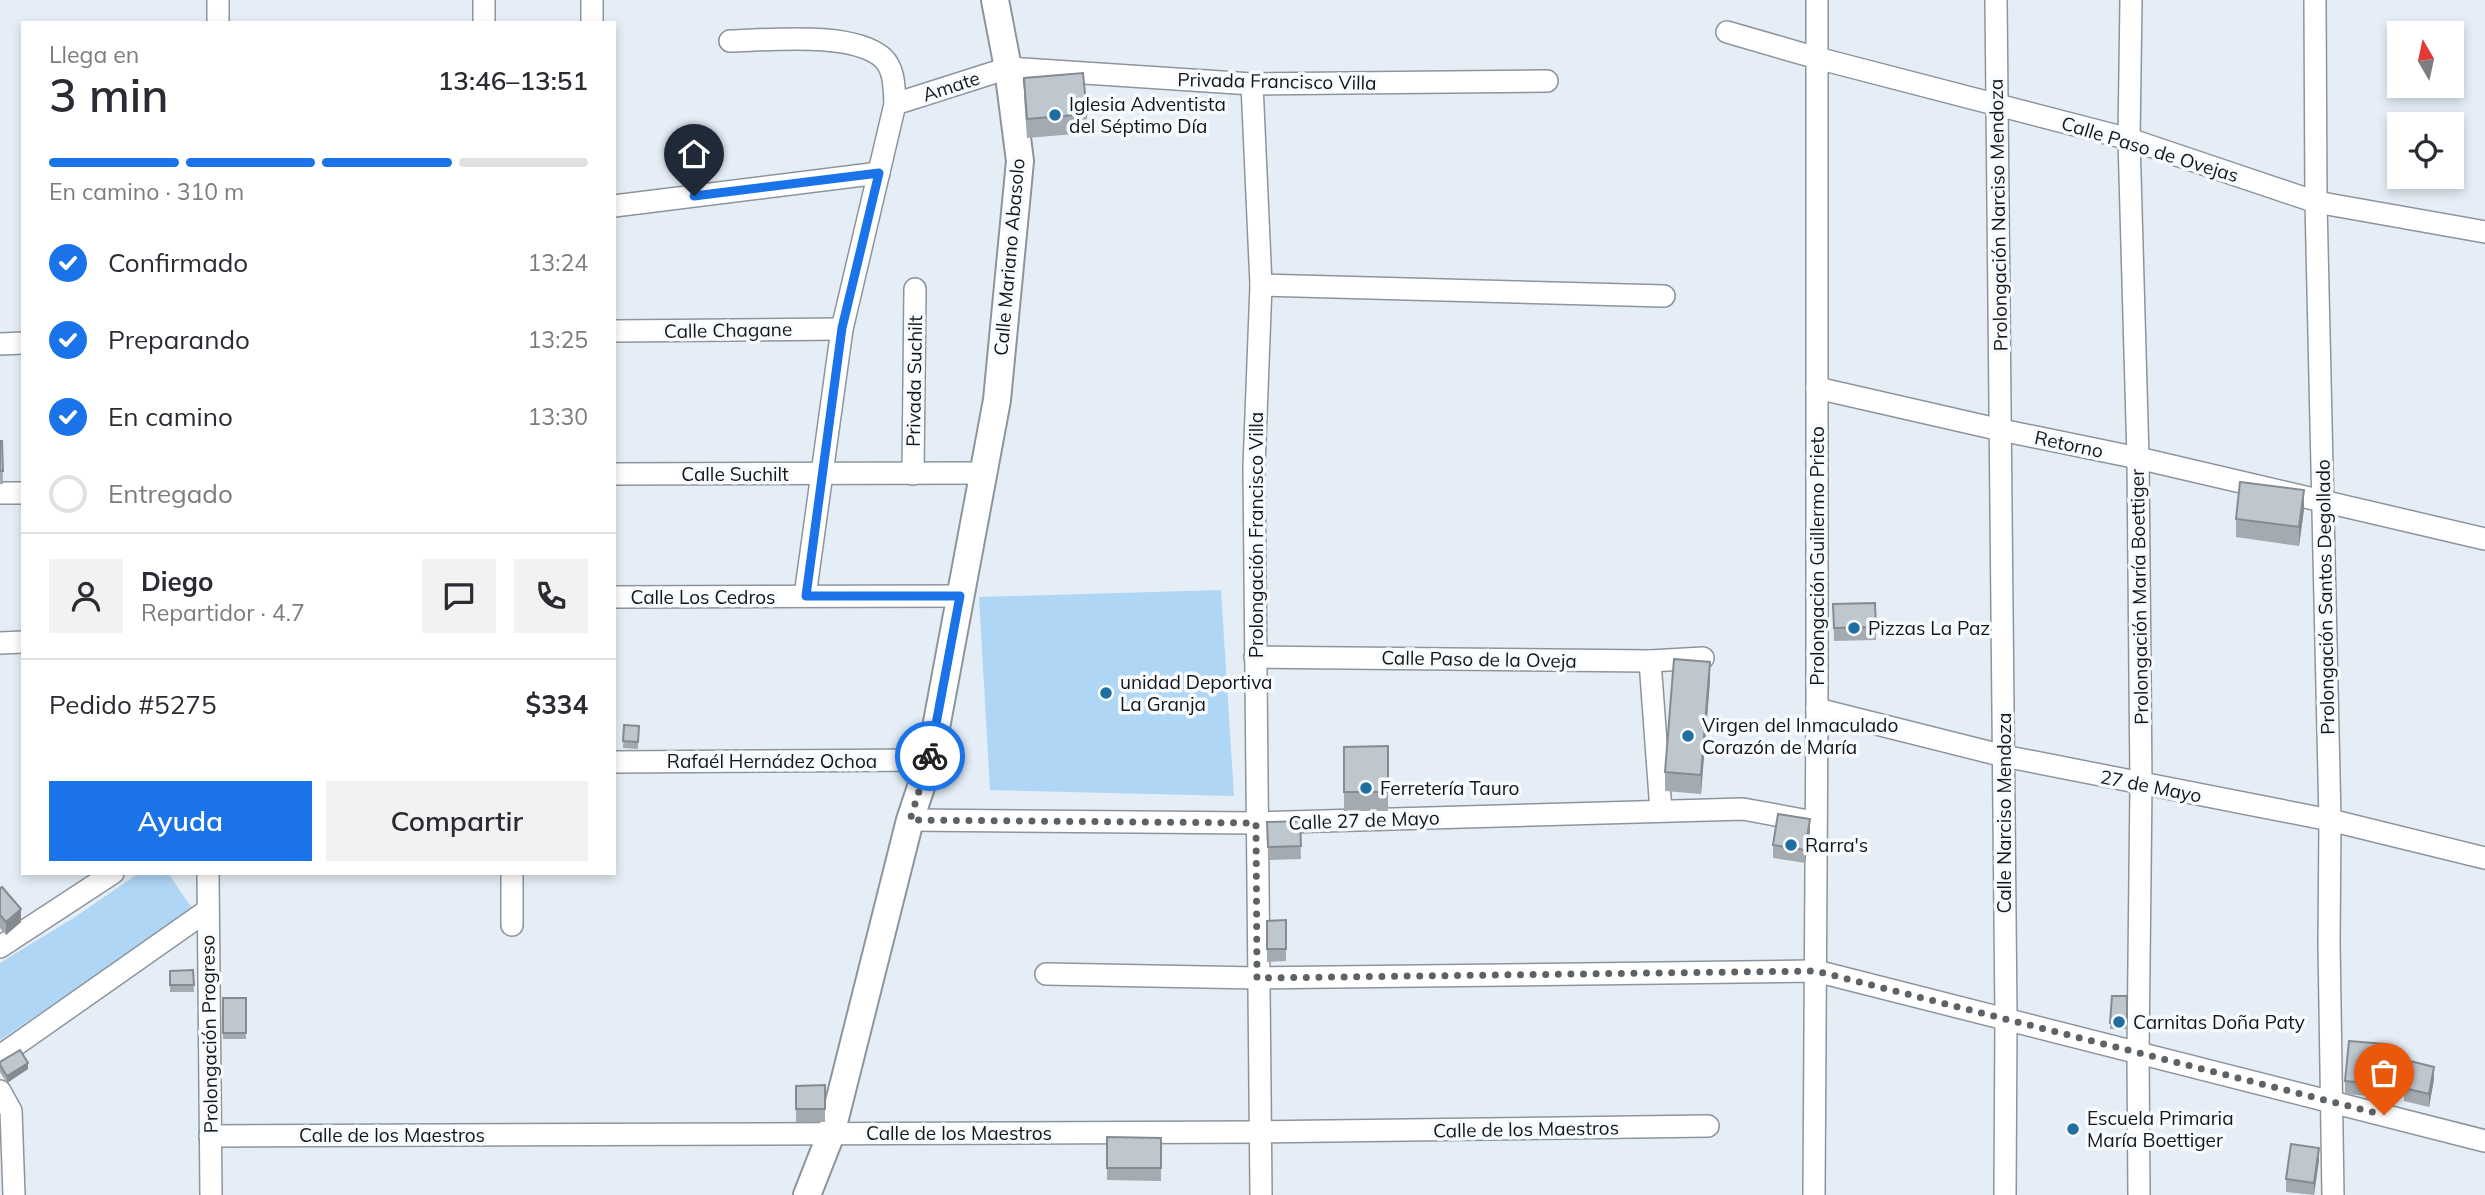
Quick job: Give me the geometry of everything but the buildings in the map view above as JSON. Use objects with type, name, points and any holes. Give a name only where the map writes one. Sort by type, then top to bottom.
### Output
[{"type":"street","points":[[218,0],[218,21]]},
{"type":"street","points":[[484,0],[484,21]]},
{"type":"street","points":[[592,0],[592,21]]},
{"type":"street","name":"Calle Mariano Abasolo","points":[[831,1134],[910,820],[930,760],[997,400],[1020,161],[1008,68],[995,0]]},
{"type":"street","name":"Prolongación Guillermo Prieto","points":[[1814,1195],[1817,0]]},
{"type":"street","name":"Prolongación Narciso Mendoza","points":[[1996,0],[1995,105],[2001,430]]},
{"type":"street","name":"Prolongación María Boettiger","points":[[2131,0],[2129,139],[2138,458],[2141,784],[2139,1195]]},
{"type":"street","name":"Prolongación Santos Degollado","points":[[2315,0],[2316,202],[2330,820],[2333,1195]]},
{"type":"street","name":"Calle Paso de Ovejas","points":[[1727,32],[2129,139],[2316,202],[2485,232]]},
{"type":"street","points":[[730,41],[813,39],[860,45],[883,58],[893,75],[895,104],[842,328],[806,596]]},
{"type":"street","name":"Privada Francisco Villa","points":[[1008,68],[1252,84],[1547,81]]},
{"type":"street","name":"Amate","points":[[895,104],[1008,68]]},
{"type":"street","name":"Prolongación Francisco Villa","points":[[1252,84],[1261,285],[1254,467],[1261,1195]]},
{"type":"street","points":[[616,206],[879,173]]},
{"type":"street","points":[[1261,285],[1664,296]]},
{"type":"street","name":"Privada Suchilt","points":[[913,474],[915,289]]},
{"type":"street","name":"Calle Chagane","points":[[616,331],[842,328]]},
{"type":"street","points":[[0,344],[21,343]]},
{"type":"street","name":"Retorno","points":[[1817,388],[2138,458],[2485,540]]},
{"type":"street","name":"Calle Narciso Mendoza","points":[[2001,430],[2005,1195]]},
{"type":"street","name":"Calle Suchilt","points":[[616,474],[982,473]]},
{"type":"street","points":[[0,493],[21,493]]},
{"type":"street","name":"Calle Los Cedros","points":[[616,597],[960,596]]},
{"type":"street","points":[[0,643],[21,642]]},
{"type":"street","name":"Calle Paso de la Oveja","points":[[1255,657],[1650,661],[1703,657]]},
{"type":"street","points":[[1650,661],[1661,811]]},
{"type":"street","name":"27 de Mayo","points":[[1817,709],[2004,756],[2330,820],[2485,858]]},
{"type":"street","name":"Rafaél Hernádez Ochoa","points":[[616,762],[930,760]]},
{"type":"street","name":"Calle 27 de Mayo","points":[[910,820],[1256,823],[1743,809],[1816,822]]},
{"type":"street","points":[[0,947],[108,875]]},
{"type":"street","name":"Prolongación Progreso","points":[[208,875],[211,1195]]},
{"type":"street","points":[[512,875],[512,925]]},
{"type":"street","points":[[0,1056],[208,910]]},
{"type":"street","points":[[1046,974],[1257,978],[1816,971],[2485,1140]]},
{"type":"street","points":[[0,1091],[11,1111],[13,1195]]},
{"type":"street","name":"Calle de los Maestros","points":[[210,1136],[1260,1132],[1709,1126]]},
{"type":"street","points":[[807,1195],[831,1134]]},
{"type":"shaded area","name":"unidad Deportiva La Granja","points":[[1221,590],[1234,796],[990,790],[979,597]]},
{"type":"shaded area","points":[[136,875],[169,875],[193,910],[0,1040],[0,963]]},
{"type":"way so far","points":[[930,756],[910,820],[1256,823],[1257,978],[1816,971],[2006,1017],[2384,1115]]},
{"type":"place","name":"Iglesia Adventista del Séptimo Día","points":[[1055,115]]},
{"type":"place","name":"Pizzas La Paz","points":[[1854,628]]},
{"type":"place","name":"unidad Deportiva La Granja","points":[[1106,693]]},
{"type":"place","name":"Virgen del Inmaculado Corazón de María","points":[[1688,736]]},
{"type":"place","name":"Ferretería Tauro","points":[[1366,788]]},
{"type":"place","name":"Rarra's","points":[[1791,845]]},
{"type":"place","name":"Carnitas Doña Paty","points":[[2119,1022]]},
{"type":"place","name":"Escuela Primaria María Boettiger","points":[[2073,1129]]},
{"type":"route","points":[[694,196],[879,173],[842,328],[806,596],[960,596],[930,756]]}]
